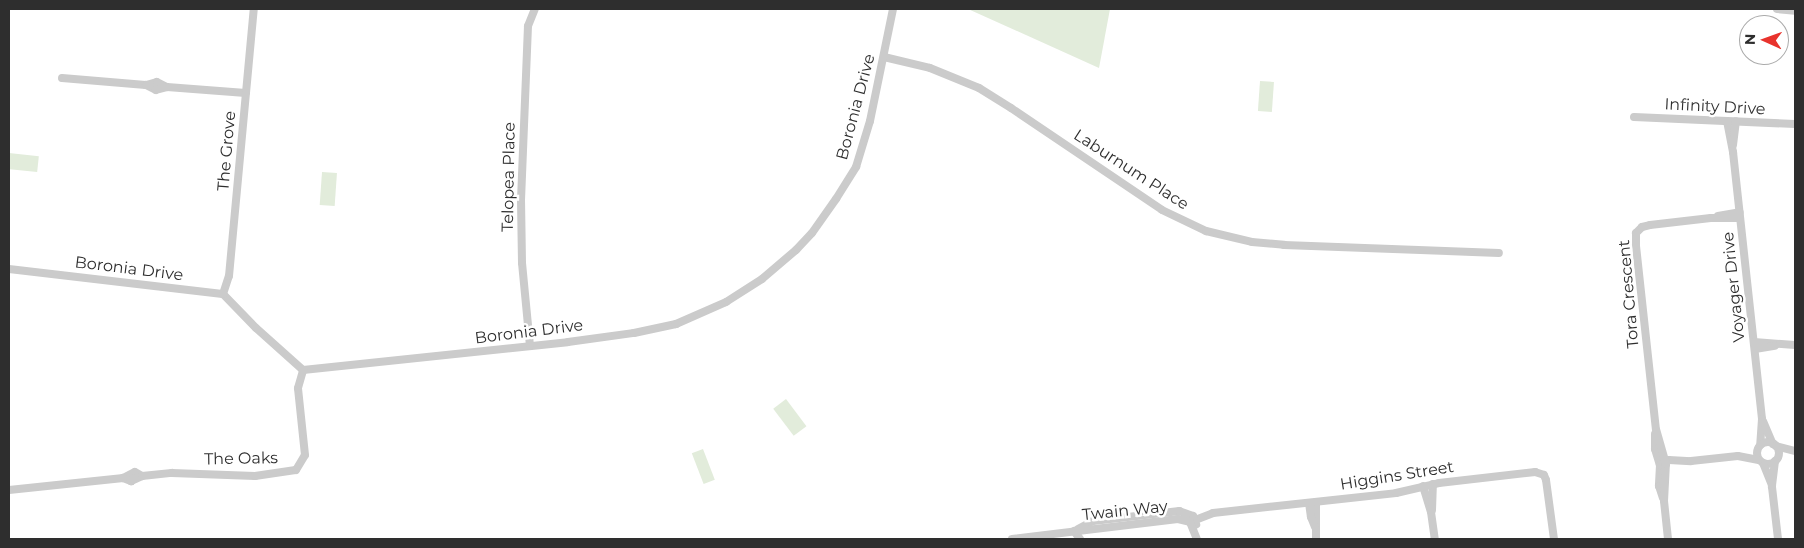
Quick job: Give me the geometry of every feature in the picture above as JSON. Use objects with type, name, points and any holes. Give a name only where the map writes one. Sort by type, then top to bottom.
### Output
[{"type":"street","name":"The Grove","points":[[223,294],[229,276],[254,9]]},
{"type":"street","name":"Telopea Place","points":[[530,346],[522,263],[521,200],[528,26],[534,9]]},
{"type":"street","name":"Boronia Drive","points":[[303,370],[634,333],[676,324],[726,302],[767,275],[812,233],[856,168],[870,121],[893,9]]},
{"type":"street","points":[[1777,9],[1795,11]]},
{"type":"street","name":"Laburnum Place","points":[[884,57],[930,68],[979,88],[1162,210],[1206,231],[1252,242],[1284,245],[1499,253]]},
{"type":"street","points":[[62,78],[146,85],[157,82],[167,87],[246,93]]},
{"type":"street","name":"Infinity Drive","points":[[1634,117],[1795,124]]},
{"type":"street","name":"Voyager Drive","points":[[1727,121],[1733,152],[1762,419],[1759,447]]},
{"type":"street","name":"Voyager Drive","points":[[1733,152],[1736,121]]},
{"type":"street","name":"Tora Crescent","points":[[1668,539],[1664,501],[1658,486],[1664,464],[1654,443],[1656,430],[1636,233],[1642,227],[1650,225],[1740,215]]},
{"type":"street","name":"Boronia Drive","points":[[9,269],[223,294]]},
{"type":"street","points":[[223,294],[256,328],[303,370]]},
{"type":"street","points":[[1754,345],[1791,345]]},
{"type":"street","name":"The Oaks","points":[[9,490],[123,478],[135,472],[142,476],[172,473],[256,476],[296,470],[305,455],[298,388],[303,370]]},
{"type":"street","name":"Voyager Drive","points":[[1762,419],[1774,445]]},
{"type":"street","points":[[1664,464],[1738,456],[1766,442],[1795,452]]},
{"type":"street","points":[[1774,445],[1778,452],[1772,487],[1778,539]]},
{"type":"street","points":[[1759,447],[1757,454],[1772,487]]},
{"type":"street","points":[[1738,456],[1769,464],[1795,452]]},
{"type":"street","name":"Higgins Street","points":[[1193,521],[1213,513],[1406,492],[1433,484],[1530,472],[1542,474],[1548,485],[1554,539]]},
{"type":"street","points":[[1433,484],[1432,512],[1435,539]]},
{"type":"street","points":[[1423,486],[1432,512]]},
{"type":"street","points":[[1312,502],[1316,539]]},
{"type":"street","name":"Twain Way","points":[[1012,539],[1074,535],[1093,521],[1179,511],[1186,512],[1193,521]]},
{"type":"street","points":[[1193,521],[1197,539]]},
{"type":"street","points":[[1074,535],[1080,539]]},
{"type":"green space","points":[[968,9],[1110,9],[1099,68]]},
{"type":"green space","points":[[1260,81],[1274,82],[1272,112],[1258,111]]},
{"type":"green space","points":[[9,153],[39,156],[37,172],[9,169]]},
{"type":"green space","points":[[322,172],[337,173],[335,206],[320,205]]},
{"type":"green space","points":[[786,399],[806,426],[794,436],[773,409]]},
{"type":"green space","points":[[703,449],[715,480],[704,484],[692,453]]}]
